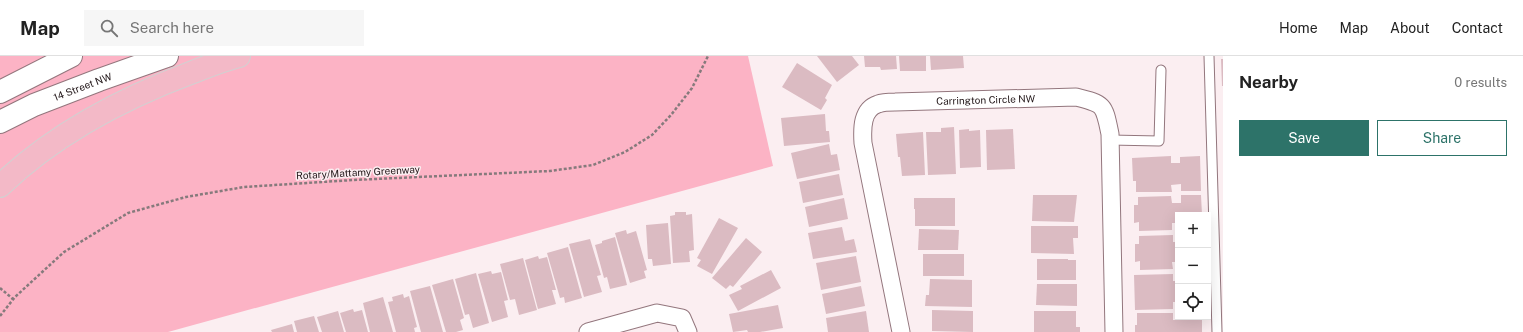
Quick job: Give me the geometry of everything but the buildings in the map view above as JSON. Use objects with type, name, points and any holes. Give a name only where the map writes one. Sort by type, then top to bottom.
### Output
[{"type":"highway","points":[[0,186],[19,168],[66,134],[110,109],[156,86],[239,56]]},
{"type":"main road","points":[[0,92],[71,56]]},
{"type":"main road","name":"14 Street NW","points":[[0,122],[34,105],[167,56]]},
{"type":"street","name":"Carrington Circle NW","points":[[900,332],[863,143],[863,121],[868,111],[878,104],[895,102],[1076,97],[1097,102],[1103,108],[1107,118],[1110,140],[1114,332]]},
{"type":"street","points":[[588,332],[657,313],[682,318],[688,332]]},
{"type":"lane","points":[[1209,56],[1216,332]]},
{"type":"lane","points":[[1110,140],[1159,141],[1161,70]]},
{"type":"path","name":"Rotary/Mattamy Greenway","points":[[0,316],[13,299],[64,252],[128,213],[186,197],[244,187],[353,180],[550,171],[593,165],[625,152],[652,135],[671,115],[692,88],[708,56]]},
{"type":"path","points":[[0,288],[13,299]]},
{"type":"shaded area","points":[[0,56],[748,56],[773,166],[168,332],[0,332]]}]
